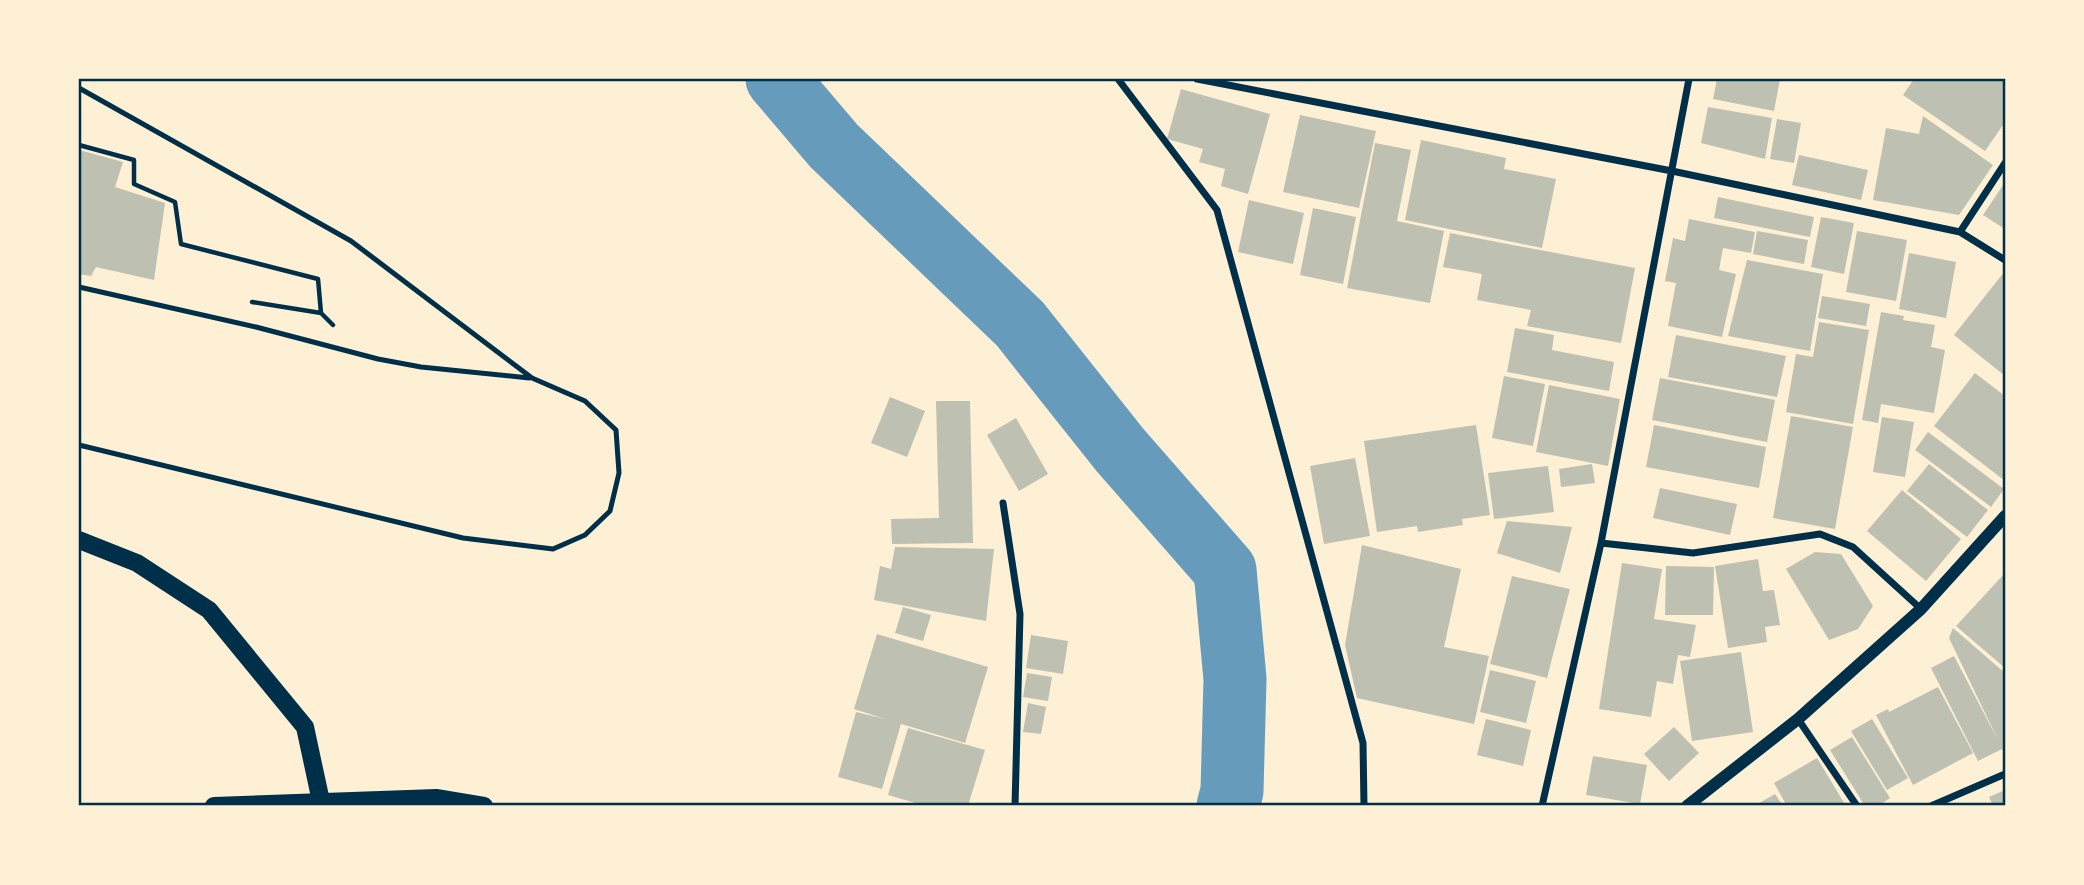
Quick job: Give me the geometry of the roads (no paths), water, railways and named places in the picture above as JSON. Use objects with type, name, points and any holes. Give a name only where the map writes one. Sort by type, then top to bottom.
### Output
[{"type":"main road","points":[[79,540],[137,563],[209,610],[305,727],[322,806]]},
{"type":"main road","points":[[214,806],[436,798],[484,806]]},
{"type":"street","points":[[1118,79],[1217,210],[1363,743],[1364,806]]},
{"type":"street","points":[[1197,79],[1672,171],[1959,232],[2005,260]]},
{"type":"street","points":[[1542,806],[1601,542],[1689,79]]},
{"type":"street","points":[[1959,232],[2005,163]]},
{"type":"street","points":[[1003,503],[1020,614],[1014,806]]},
{"type":"street","points":[[1687,806],[1798,719],[1921,609],[2005,516]]},
{"type":"street","points":[[1601,542],[1693,553],[1820,534],[1853,547],[1921,609]]},
{"type":"street","points":[[1798,719],[1857,806]]},
{"type":"street","points":[[1931,806],[2005,774]]},
{"type":"lane","points":[[79,88],[351,242],[532,378],[585,401],[616,430],[619,473],[610,511],[585,535],[553,549],[463,538],[79,445]]},
{"type":"lane","points":[[79,287],[421,368],[532,378]]},
{"type":"waterway","points":[[777,79],[834,146],[1020,324],[1120,450],[1225,570],[1235,679],[1232,791],[1228,806]]}]
